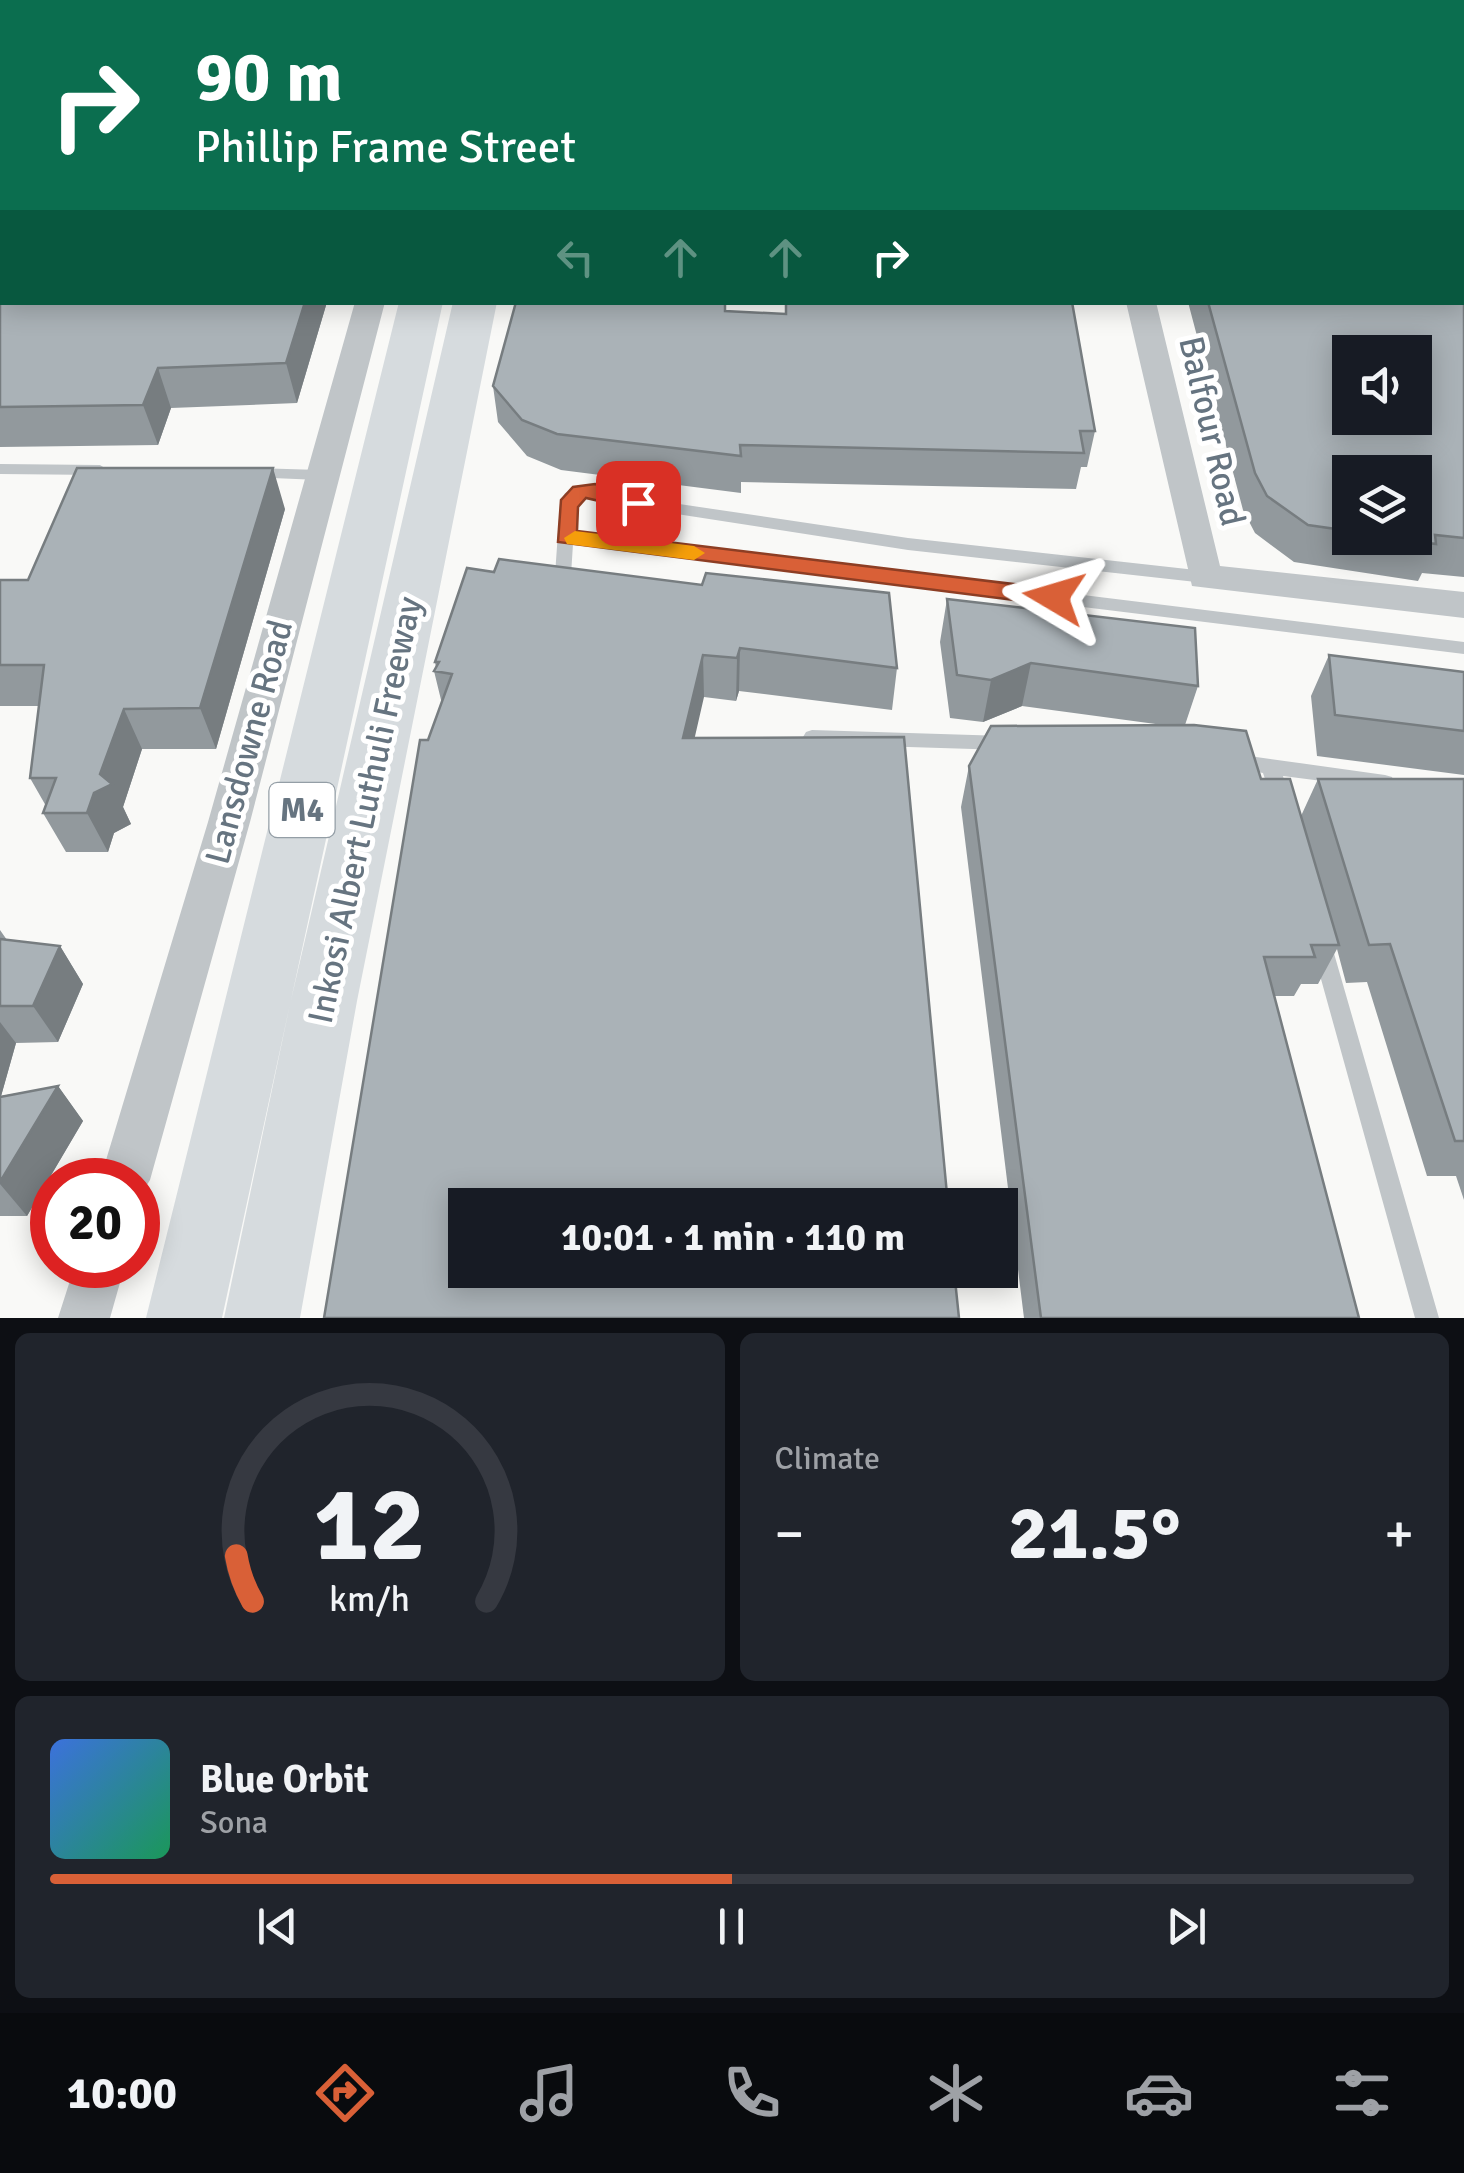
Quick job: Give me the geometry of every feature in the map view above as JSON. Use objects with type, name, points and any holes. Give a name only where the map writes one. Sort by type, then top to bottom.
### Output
[{"type":"highway","name":"Inkosi Albert Luthuli Freeway","points":[[184,1318],[420,305]]},
{"type":"highway","name":"Inkosi Albert Luthuli Freeway","points":[[262,1318],[332,962],[474,305]]},
{"type":"street","name":"Lansdowne Road","points":[[130,1158],[229,822],[369,305]]},
{"type":"street","name":"Balfour Road","points":[[1142,305],[1205,577]]},
{"type":"street","points":[[1205,577],[1464,605]]},
{"type":"street","points":[[84,1318],[93,1288]]},
{"type":"lane","points":[[0,469],[115,470]]},
{"type":"lane","points":[[231,473],[320,475]]},
{"type":"lane","points":[[563,575],[571,498],[595,490],[638,503],[908,544],[1205,577]]},
{"type":"lane","points":[[566,537],[1464,648]]},
{"type":"lane","points":[[812,736],[1024,743]]},
{"type":"lane","points":[[1220,758],[1406,785]]},
{"type":"lane","points":[[1272,767],[1288,824]]},
{"type":"lane","points":[[1314,919],[1428,1318]]},
{"type":"building","points":[[0,305],[304,305],[286,363],[158,368],[143,405],[0,407]]},
{"type":"building","points":[[515,305],[725,305],[725,311],[786,314],[786,305],[1073,305],[1095,431],[1080,431],[1084,453],[740,445],[741,456],[557,434],[522,420],[493,386]]},
{"type":"building","points":[[1209,305],[1464,305],[1464,538],[1435,535],[1436,544],[1432,543],[1432,455],[1332,455],[1332,528],[1308,525],[1267,496],[1255,473]]},
{"type":"building","points":[[77,468],[273,468],[200,708],[124,709],[100,774],[112,784],[94,793],[87,813],[43,813],[56,778],[30,778],[44,665],[0,665],[0,580],[28,580]]},
{"type":"building","points":[[499,559],[702,585],[706,573],[889,593],[897,668],[740,648],[737,658],[703,655],[683,738],[904,737],[946,1188],[448,1188],[448,1288],[956,1288],[959,1318],[324,1318],[420,740],[428,740],[452,674],[434,671],[439,662],[435,662],[467,568],[494,572]]},
{"type":"building","points":[[947,599],[1195,628],[1198,686],[1031,663],[991,680],[957,675]]},
{"type":"building","points":[[1329,655],[1464,672],[1464,731],[1335,715]]},
{"type":"building","points":[[1194,725],[1246,731],[1261,779],[1290,779],[1339,945],[1311,945],[1315,957],[1264,957],[1359,1318],[1041,1318],[969,766],[991,726]]},
{"type":"building","points":[[1318,779],[1464,779],[1464,1141],[1455,1141],[1390,944],[1369,945]]},
{"type":"building","points":[[0,939],[60,946],[33,1006],[0,1006]]},
{"type":"building","points":[[58,1086],[0,1182],[0,1097]]},
{"type":"slow traffic","points":[[575,538],[694,553]]},
{"type":"route","points":[[638,503],[595,490],[580,492],[568,504],[566,537],[1054,597]]}]
